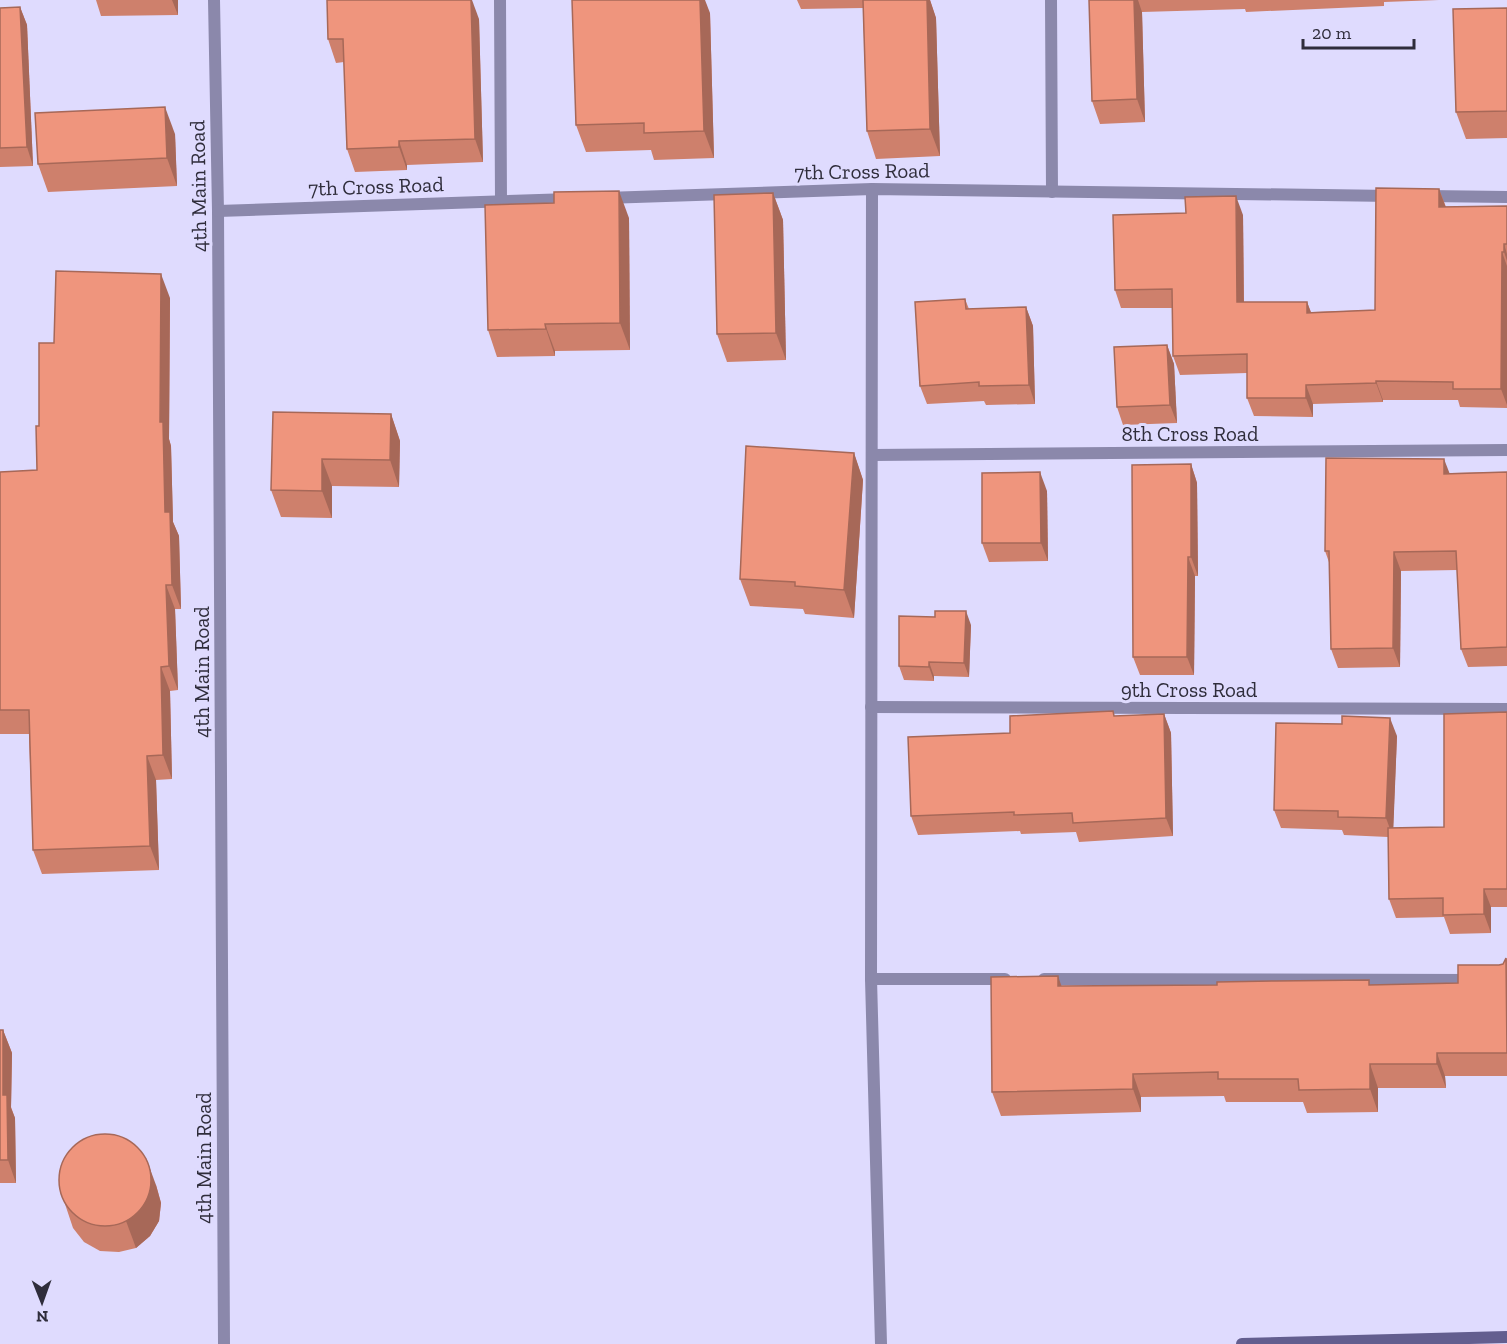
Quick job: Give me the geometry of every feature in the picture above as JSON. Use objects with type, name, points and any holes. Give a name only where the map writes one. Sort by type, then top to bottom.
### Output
[{"type":"main road","points":[[1242,1344],[1507,1337]]},
{"type":"street","name":"4th Main Road","points":[[214,0],[218,211],[224,1344]]},
{"type":"street","points":[[500,0],[501,201]]},
{"type":"street","points":[[1051,0],[1052,192]]},
{"type":"street","name":"7th Cross Road","points":[[218,211],[872,189],[1507,197]]},
{"type":"street","points":[[872,189],[871,979],[881,1344]]},
{"type":"street","name":"8th Cross Road","points":[[873,454],[1507,450]]},
{"type":"street","name":"9th Cross Road","points":[[871,707],[1507,709]]},
{"type":"street","points":[[871,979],[1483,980]]},
{"type":"building","points":[[327,0],[471,0],[475,139],[399,141],[399,147],[347,149],[343,39],[328,39]]},
{"type":"building","points":[[572,0],[700,0],[704,131],[644,133],[644,123],[576,125]]},
{"type":"building","points":[[863,0],[927,0],[930,129],[867,131]]},
{"type":"building","points":[[1089,0],[1134,0],[1137,99],[1092,101]]},
{"type":"building","points":[[20,7],[27,147],[0,148],[0,8]]},
{"type":"building","points":[[1507,8],[1507,111],[1456,112],[1453,9]]},
{"type":"building","points":[[165,107],[167,158],[38,164],[35,113]]},
{"type":"building","points":[[1376,188],[1439,189],[1439,207],[1507,206],[1507,244],[1504,244],[1504,252],[1502,252],[1501,389],[1453,389],[1453,382],[1376,381],[1376,383],[1306,385],[1306,398],[1247,398],[1247,354],[1173,356],[1172,289],[1115,290],[1113,215],[1186,213],[1185,197],[1236,196],[1237,302],[1307,302],[1307,313],[1375,310]]},
{"type":"building","points":[[619,191],[620,323],[545,324],[546,329],[488,330],[485,205],[554,203],[554,192]]},
{"type":"building","points":[[773,193],[776,333],[717,334],[714,195]]},
{"type":"building","points":[[56,271],[161,274],[160,422],[163,422],[165,512],[170,512],[172,585],[166,585],[169,666],[161,667],[163,755],[147,756],[150,846],[33,850],[29,710],[0,710],[0,472],[37,470],[39,343],[54,343]]},
{"type":"building","points":[[965,299],[966,309],[1026,307],[1029,385],[979,386],[979,382],[920,386],[915,302]]},
{"type":"building","points":[[1167,345],[1170,405],[1117,407],[1114,347]]},
{"type":"building","points":[[273,412],[391,414],[390,460],[322,459],[322,491],[271,490]]},
{"type":"building","points":[[746,446],[854,453],[844,590],[795,586],[795,582],[740,579]]},
{"type":"building","points":[[1326,458],[1444,459],[1444,474],[1507,472],[1507,647],[1461,649],[1456,551],[1394,552],[1393,648],[1331,649],[1329,551],[1325,551]]},
{"type":"building","points":[[1191,464],[1191,557],[1188,557],[1187,657],[1133,657],[1132,465]]},
{"type":"building","points":[[1040,472],[1041,543],[982,543],[982,473]]},
{"type":"building","points":[[935,611],[966,611],[964,663],[929,662],[929,667],[899,666],[899,616],[935,617]]},
{"type":"building","points":[[1113,711],[1114,716],[1164,714],[1166,818],[1073,823],[1072,813],[1014,815],[1014,812],[911,816],[908,737],[1010,733],[1010,716]]},
{"type":"building","points":[[1507,712],[1507,889],[1484,889],[1484,914],[1443,915],[1443,898],[1389,899],[1388,828],[1444,827],[1444,714]]},
{"type":"building","points":[[1342,716],[1390,718],[1386,818],[1338,817],[1338,811],[1274,810],[1276,723],[1342,724]]},
{"type":"building","points":[[1506,958],[1507,1053],[1437,1053],[1437,1064],[1370,1064],[1370,1089],[1299,1090],[1298,1079],[1218,1079],[1218,1072],[1133,1074],[1133,1089],[992,1092],[991,977],[1058,976],[1058,986],[1217,985],[1217,982],[1369,980],[1369,985],[1458,983],[1458,965],[1499,965],[1503,964]]},
{"type":"building","points":[[0,1030],[3,1030],[3,1095],[7,1095],[8,1160],[0,1160]]},
{"type":"building","points":[[105,1134],[122,1138],[137,1148],[147,1163],[151,1180],[147,1197],[137,1212],[122,1222],[105,1226],[88,1222],[73,1212],[63,1197],[59,1180],[63,1163],[73,1148],[88,1138]]}]
